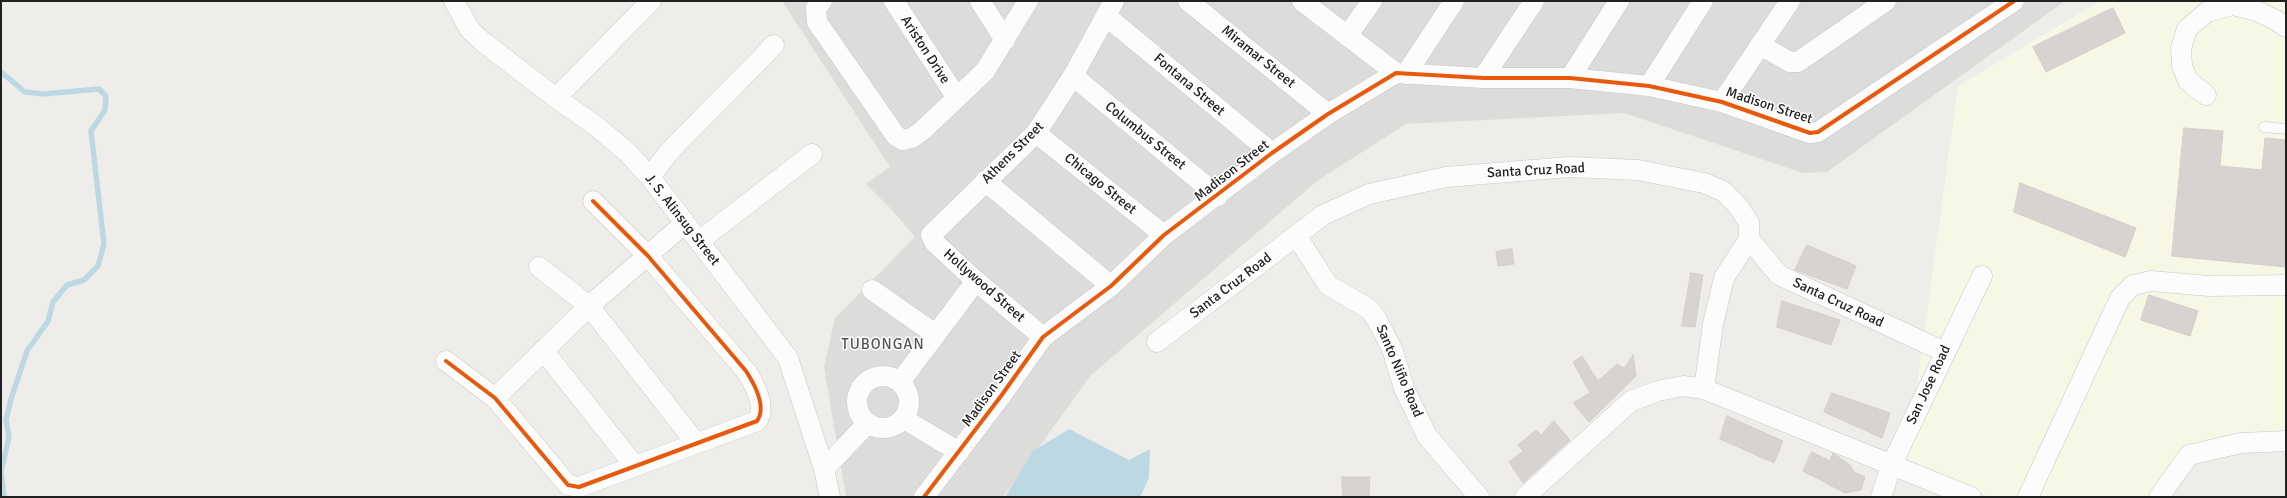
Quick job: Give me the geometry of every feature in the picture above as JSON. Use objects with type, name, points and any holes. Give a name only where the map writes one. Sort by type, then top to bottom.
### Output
[{"type":"street","name":"J. S. Alinsug Street","points":[[454,1],[470,30],[483,42],[556,98],[596,126],[627,152],[650,177],[684,224],[699,241],[788,358],[824,469],[830,497]]},
{"type":"street","points":[[556,98],[651,1]]},
{"type":"street","points":[[822,1],[816,8],[817,22],[896,136],[903,140],[912,138],[985,71],[1028,1]]},
{"type":"street","name":"Ariston Drive","points":[[894,1],[957,98]]},
{"type":"street","points":[[980,1],[1005,40]]},
{"type":"street","name":"Miramar Street","points":[[1188,1],[1328,114]]},
{"type":"street","points":[[1302,1],[1347,36],[1401,74],[1454,1]]},
{"type":"street","points":[[1347,36],[1372,1]]},
{"type":"street","points":[[1483,78],[1534,1]]},
{"type":"street","points":[[1570,78],[1619,1]]},
{"type":"street","points":[[1649,86],[1703,1]]},
{"type":"street","points":[[1722,102],[1790,1]]},
{"type":"street","points":[[1760,45],[1790,62],[1798,62],[1886,1]]},
{"type":"street","name":"Madison Street","points":[[924,497],[959,452],[1043,336],[1111,286],[1164,236],[1272,153],[1328,114],[1401,74],[1483,78],[1570,78],[1649,86],[1722,102],[1810,133],[1818,132],[2014,1]]},
{"type":"street","points":[[2206,95],[2188,81],[2182,66],[2181,48],[2187,29],[2206,12],[2232,5],[2254,10],[2274,19],[2286,27]]},
{"type":"street","name":"Athens Street","points":[[933,231],[1036,133],[1073,76],[1110,9]]},
{"type":"street","name":"Fontana Street","points":[[1110,9],[1272,153]]},
{"type":"street","points":[[650,177],[668,153],[774,45]]},
{"type":"street","name":"Columbus Street","points":[[1073,76],[1218,196]]},
{"type":"street","name":"Chicago Street","points":[[1036,133],[1164,236]]},
{"type":"street","points":[[699,241],[812,154]]},
{"type":"street","name":"Santa Cruz Road","points":[[1156,342],[1297,237],[1323,215],[1369,194],[1446,177],[1569,167],[1638,170],[1704,183],[1723,191],[1738,206],[1749,224],[1749,239],[1779,275],[1944,352]]},
{"type":"street","points":[[985,181],[1111,286]]},
{"type":"street","points":[[446,361],[495,398],[568,485],[572,487],[579,487],[634,465],[756,421],[761,414],[762,408],[752,380],[746,371],[648,256],[594,201]]},
{"type":"street","points":[[495,398],[542,350],[589,306],[684,224]]},
{"type":"street","name":"Hollywood Street","points":[[933,231],[932,239],[976,281],[1043,336]]},
{"type":"street","name":"Santo Niño Road","points":[[1297,237],[1328,285],[1369,309],[1376,318],[1392,349],[1404,388],[1427,436],[1479,497]]},
{"type":"street","points":[[1704,389],[1712,324],[1724,278],[1749,239]]},
{"type":"street","points":[[539,267],[589,306],[696,443]]},
{"type":"street","name":"San Jose Road","points":[[1881,497],[1892,464],[1944,352],[1982,276]]},
{"type":"street","points":[[900,382],[976,281]]},
{"type":"street","points":[[2028,497],[2120,298],[2133,285],[2151,281],[2209,286],[2286,285]]},
{"type":"street","points":[[872,290],[935,334]]},
{"type":"street","points":[[542,350],[634,465]]},
{"type":"street","points":[[888,376],[900,382],[908,393],[909,406],[904,419],[893,427],[880,429],[867,424],[859,412],[857,398],[862,386],[874,377],[888,376]]},
{"type":"street","points":[[1525,497],[1631,401],[1658,391],[1682,386],[1704,389],[1971,497]]},
{"type":"street","points":[[904,419],[959,452]]},
{"type":"street","points":[[824,469],[867,424]]},
{"type":"street","points":[[2165,495],[2189,455],[2241,443],[2286,441]]},
{"type":"lane","points":[[2264,127],[2286,129]]},
{"type":"shaded area","points":[[782,1],[2065,1],[1827,172],[1803,173],[1624,113],[1406,124],[1317,181],[1090,376],[1003,497],[846,497],[824,367],[835,318],[915,237],[892,210],[866,184],[890,167]]},
{"type":"shaded area","points":[[2100,1],[2286,1],[2286,438],[2185,447],[2152,497],[1990,497],[1907,459],[1958,86]]},
{"type":"water","points":[[1069,429],[1129,460],[1150,449],[1149,478],[1140,497],[1005,497],[1033,451]]},
{"type":"building","points":[[2113,8],[2125,33],[2046,72],[2033,47]]},
{"type":"building","points":[[2184,128],[2223,131],[2220,166],[2262,170],[2265,138],[2286,140],[2286,267],[2172,256]]},
{"type":"building","points":[[2020,183],[2136,228],[2125,257],[2014,212]]},
{"type":"building","points":[[1807,245],[1856,266],[1847,289],[1795,270]]},
{"type":"building","points":[[1512,249],[1514,264],[1498,266],[1496,252]]},
{"type":"building","points":[[1691,273],[1703,275],[1695,327],[1682,326]]},
{"type":"building","points":[[2149,295],[2198,311],[2190,336],[2141,320]]},
{"type":"building","points":[[1782,301],[1840,320],[1831,345],[1777,327]]},
{"type":"building","points":[[1633,355],[1636,376],[1589,422],[1573,403],[1590,393],[1573,362],[1582,356],[1598,381],[1617,364],[1624,368]]},
{"type":"building","points":[[1832,393],[1890,413],[1882,438],[1824,412]]},
{"type":"building","points":[[1727,416],[1783,441],[1774,463],[1720,439]]},
{"type":"building","points":[[1554,421],[1570,440],[1523,483],[1509,462],[1523,451],[1518,445],[1536,430],[1541,435]]},
{"type":"building","points":[[1812,452],[1830,461],[1833,453],[1850,465],[1854,472],[1865,477],[1861,490],[1845,493],[1803,471]]},
{"type":"building","points":[[1342,477],[1370,477],[1369,497],[1343,497]]},
{"type":"waterway","points":[[1,72],[25,92],[43,94],[99,89],[106,96],[105,110],[91,131],[104,244],[98,266],[84,280],[67,285],[53,302],[48,321],[27,351],[11,399],[6,420],[9,437],[1,471],[4,497]]},
{"type":"cycle path","points":[[924,497],[1001,396],[1043,337],[1111,286],[1164,235],[1272,153],[1328,114],[1396,73],[1483,78],[1570,78],[1649,86],[1722,102],[1810,133],[1818,132],[2014,1]]},
{"type":"cycle path","points":[[446,361],[495,398],[568,485],[579,487],[757,421],[761,409],[759,396],[746,371],[648,256],[593,201]]},
{"type":"district","name":"TUBONGAN","points":[[883,345]]}]
